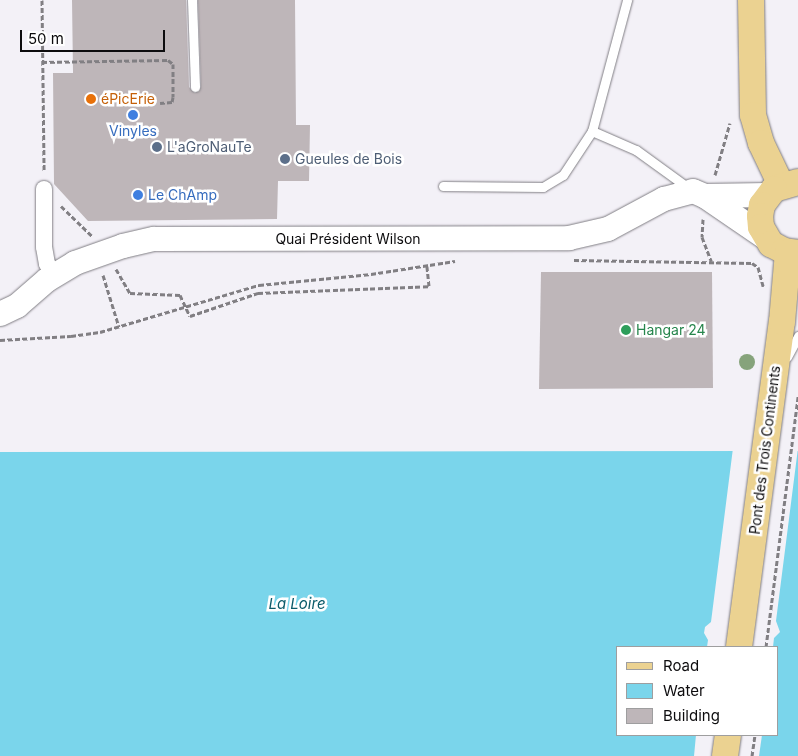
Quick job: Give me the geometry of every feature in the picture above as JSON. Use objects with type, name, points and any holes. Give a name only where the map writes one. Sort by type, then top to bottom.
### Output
[{"type":"main road","points":[[751,0],[753,115],[761,143],[782,187],[760,216],[766,238]]},
{"type":"main road","name":"Quai Président Wilson","points":[[0,314],[17,306],[54,275],[101,252],[143,241],[165,239],[569,238],[608,229],[664,199],[704,193],[782,187]]},
{"type":"main road","points":[[704,193],[766,238],[793,253]]},
{"type":"main road","name":"Pont des Trois Continents","points":[[739,646],[793,253]]},
{"type":"main road","points":[[726,756],[728,736]]},
{"type":"street","points":[[44,189],[44,248],[47,264],[54,275]]},
{"type":"lane","points":[[192,0],[195,88]]},
{"type":"lane","points":[[443,186],[543,187],[563,175],[592,131],[627,0]]},
{"type":"lane","points":[[592,131],[636,150],[704,193]]},
{"type":"lane","points":[[774,381],[798,336]]},
{"type":"path","points":[[0,340],[71,336],[119,327],[185,306],[259,285],[427,266],[429,286],[258,293],[190,316],[185,306],[180,295],[130,293],[112,263],[101,252],[93,238],[44,189],[42,0]]},
{"type":"path","points":[[42,62],[168,60],[172,64],[172,102],[160,103]]},
{"type":"path","points":[[730,118],[730,128],[704,193],[702,236],[711,261],[756,264],[761,285],[769,287]]},
{"type":"path","points":[[101,252],[101,268],[119,327]]},
{"type":"path","points":[[766,646],[798,396]]},
{"type":"path","points":[[752,756],[755,736]]},
{"type":"water","name":"La Loire","points":[[798,451],[798,756],[0,756],[0,452]]},
{"type":"pier","points":[[733,448],[798,448],[776,621],[780,632],[774,638],[773,646],[707,646],[708,640],[704,633],[705,627],[711,622]]},
{"type":"pier","points":[[696,736],[762,736],[759,756],[694,756]]},
{"type":"building","points":[[72,0],[186,0],[189,87],[195,93],[201,87],[198,0],[295,0],[296,125],[310,125],[309,181],[278,181],[277,219],[88,221],[54,184],[53,73],[73,73]]},
{"type":"building","name":"Hangar 24","points":[[541,272],[712,272],[713,388],[539,389]]},
{"type":"place","name":"éPicErie","points":[[91,99]]},
{"type":"place","name":"Vinyles","points":[[133,115]]},
{"type":"place","name":"L'aGroNauTe","points":[[157,147]]},
{"type":"place","name":"Gueules de Bois","points":[[285,159]]},
{"type":"place","name":"Le ChAmp","points":[[138,195]]},
{"type":"place","name":"Hangar 24","points":[[626,330]]}]
